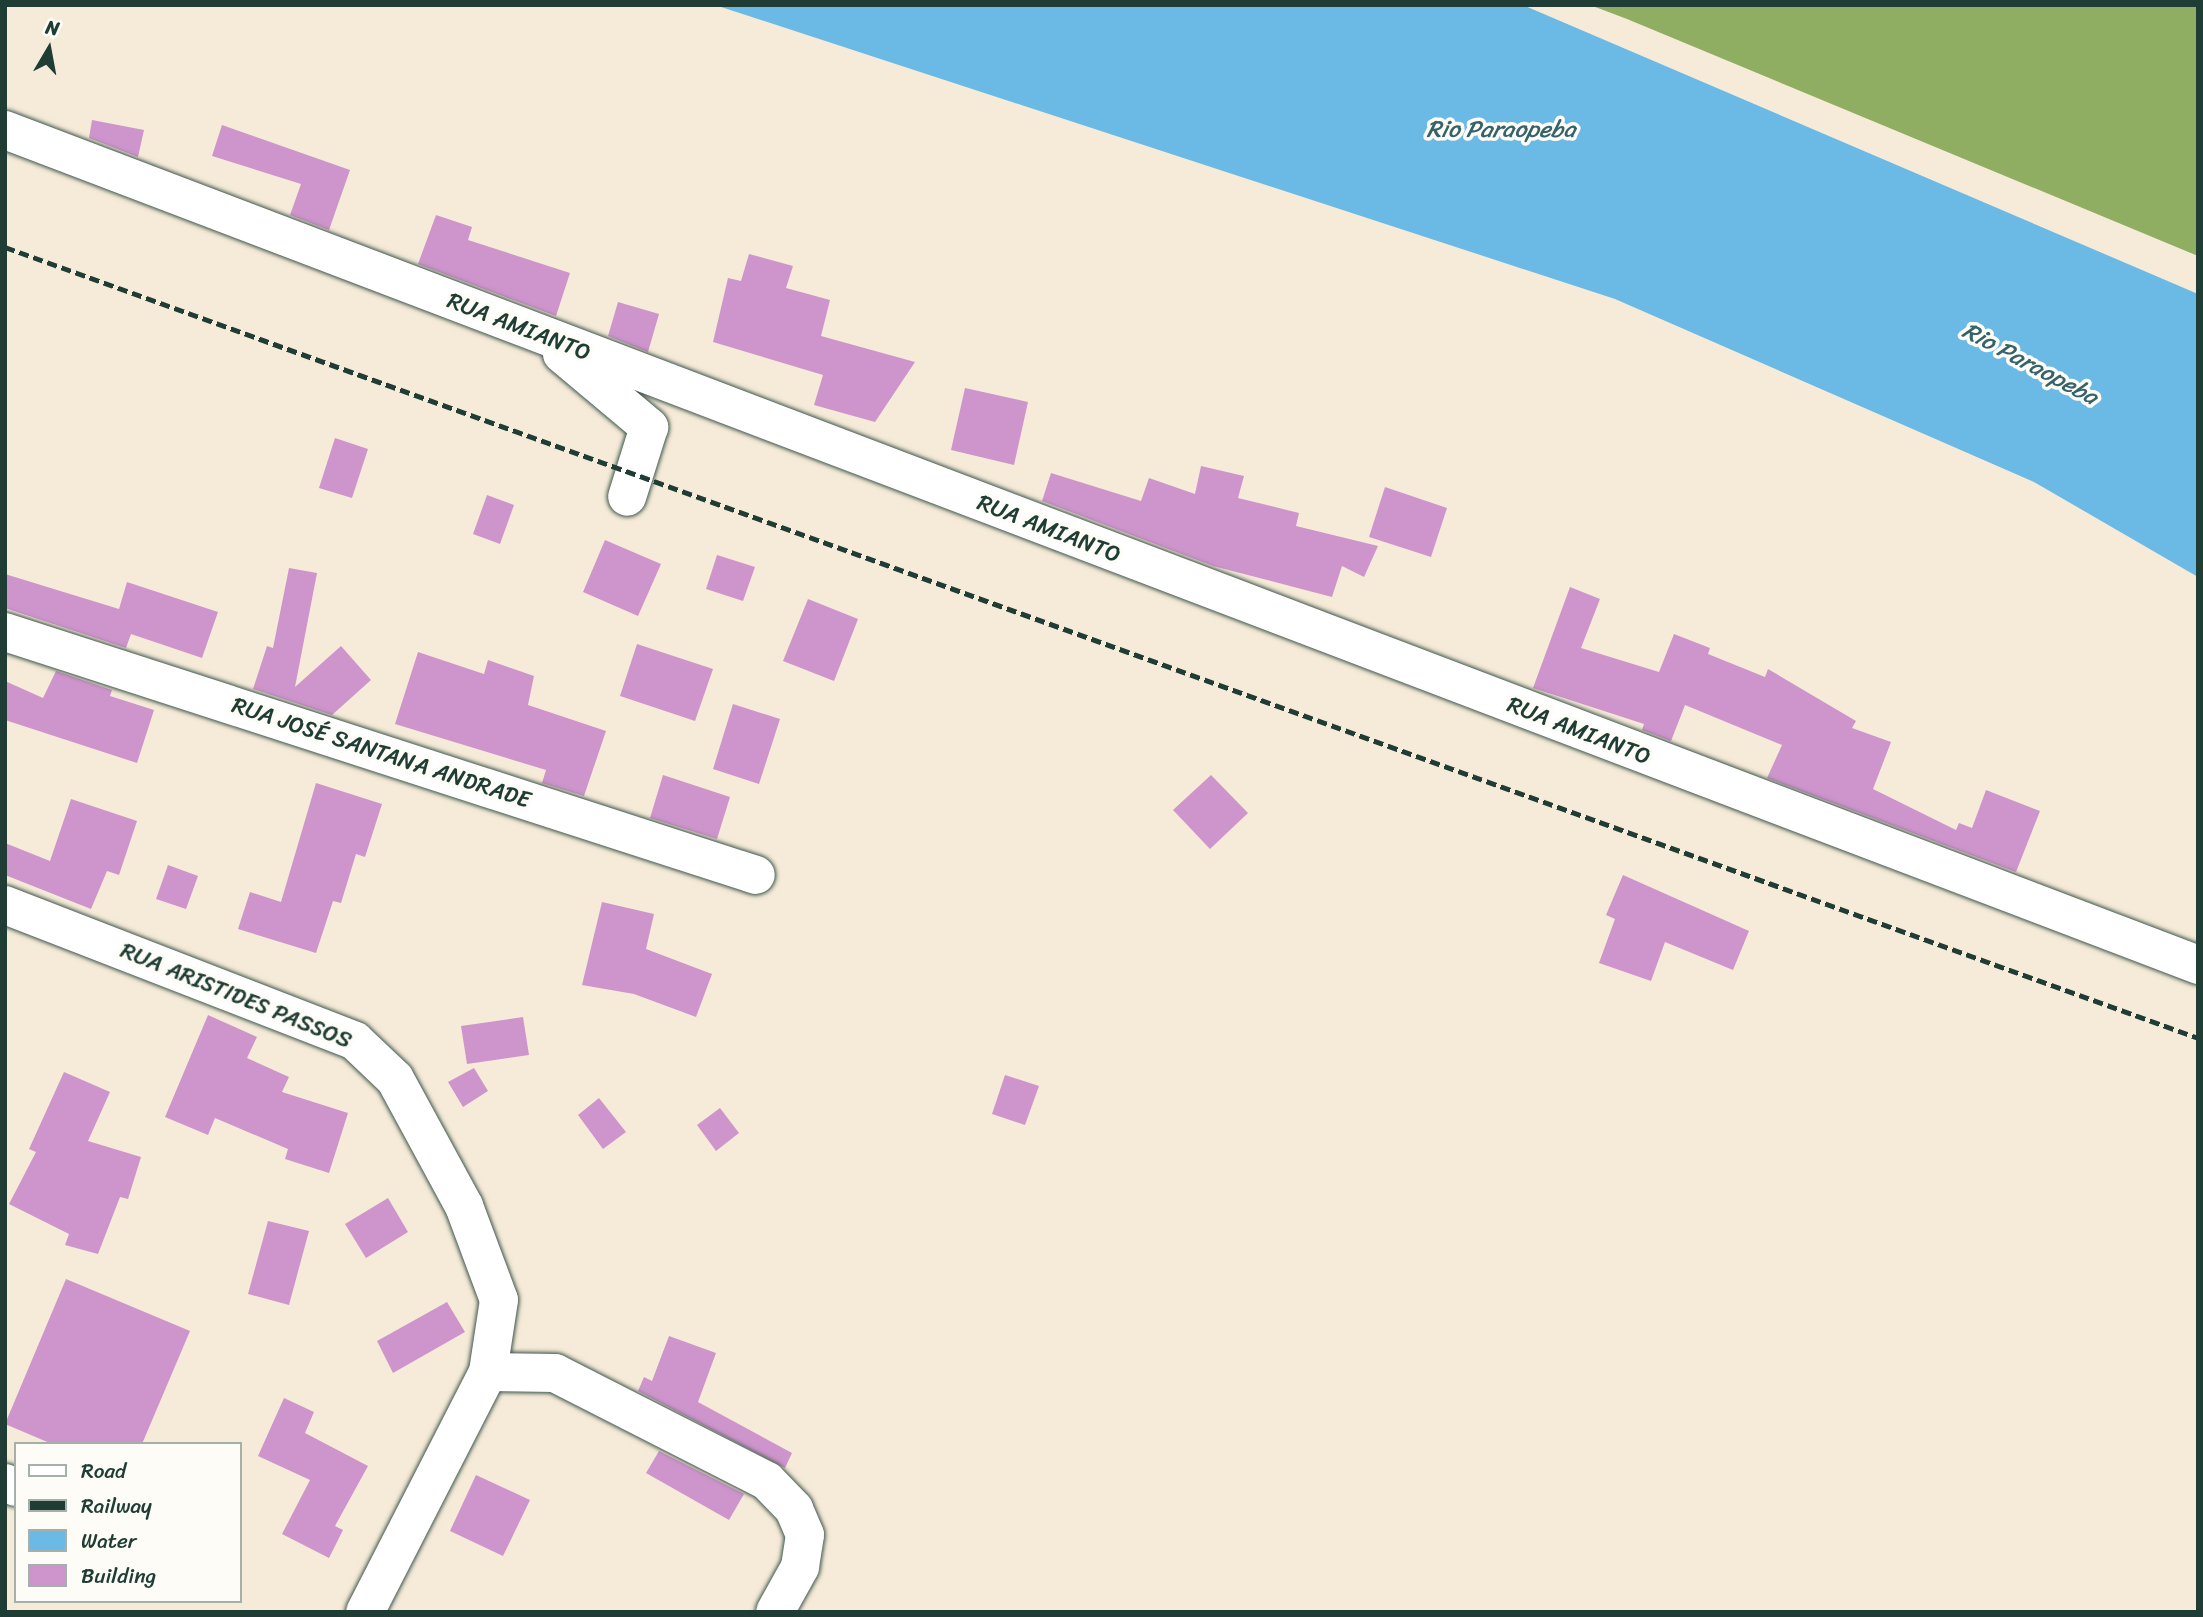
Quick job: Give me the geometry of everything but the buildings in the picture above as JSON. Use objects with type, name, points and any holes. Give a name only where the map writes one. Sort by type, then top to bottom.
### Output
[{"type":"street","name":"RUA AMIANTO","points":[[5,130],[2198,965]]},
{"type":"street","points":[[539,334],[649,427],[627,497]]},
{"type":"street","name":"RUA JOSÉ SANTANA ANDRADE","points":[[5,632],[756,875]]},
{"type":"street","name":"RUA ARISTIDES PASSOS","points":[[5,905],[355,1041],[395,1079],[464,1206],[499,1300],[488,1372],[365,1612]]},
{"type":"street","points":[[488,1372],[555,1373],[767,1481],[794,1509],[805,1535],[800,1567],[775,1612]]},
{"type":"green space","points":[[1590,5],[2198,5],[2198,256],[1627,19]]},
{"type":"water","name":"Rio Paraopeba","points":[[715,5],[1523,5],[2198,294],[2198,577],[2034,482],[1615,299]]},
{"type":"railway","points":[[5,247],[2198,1038]]}]
